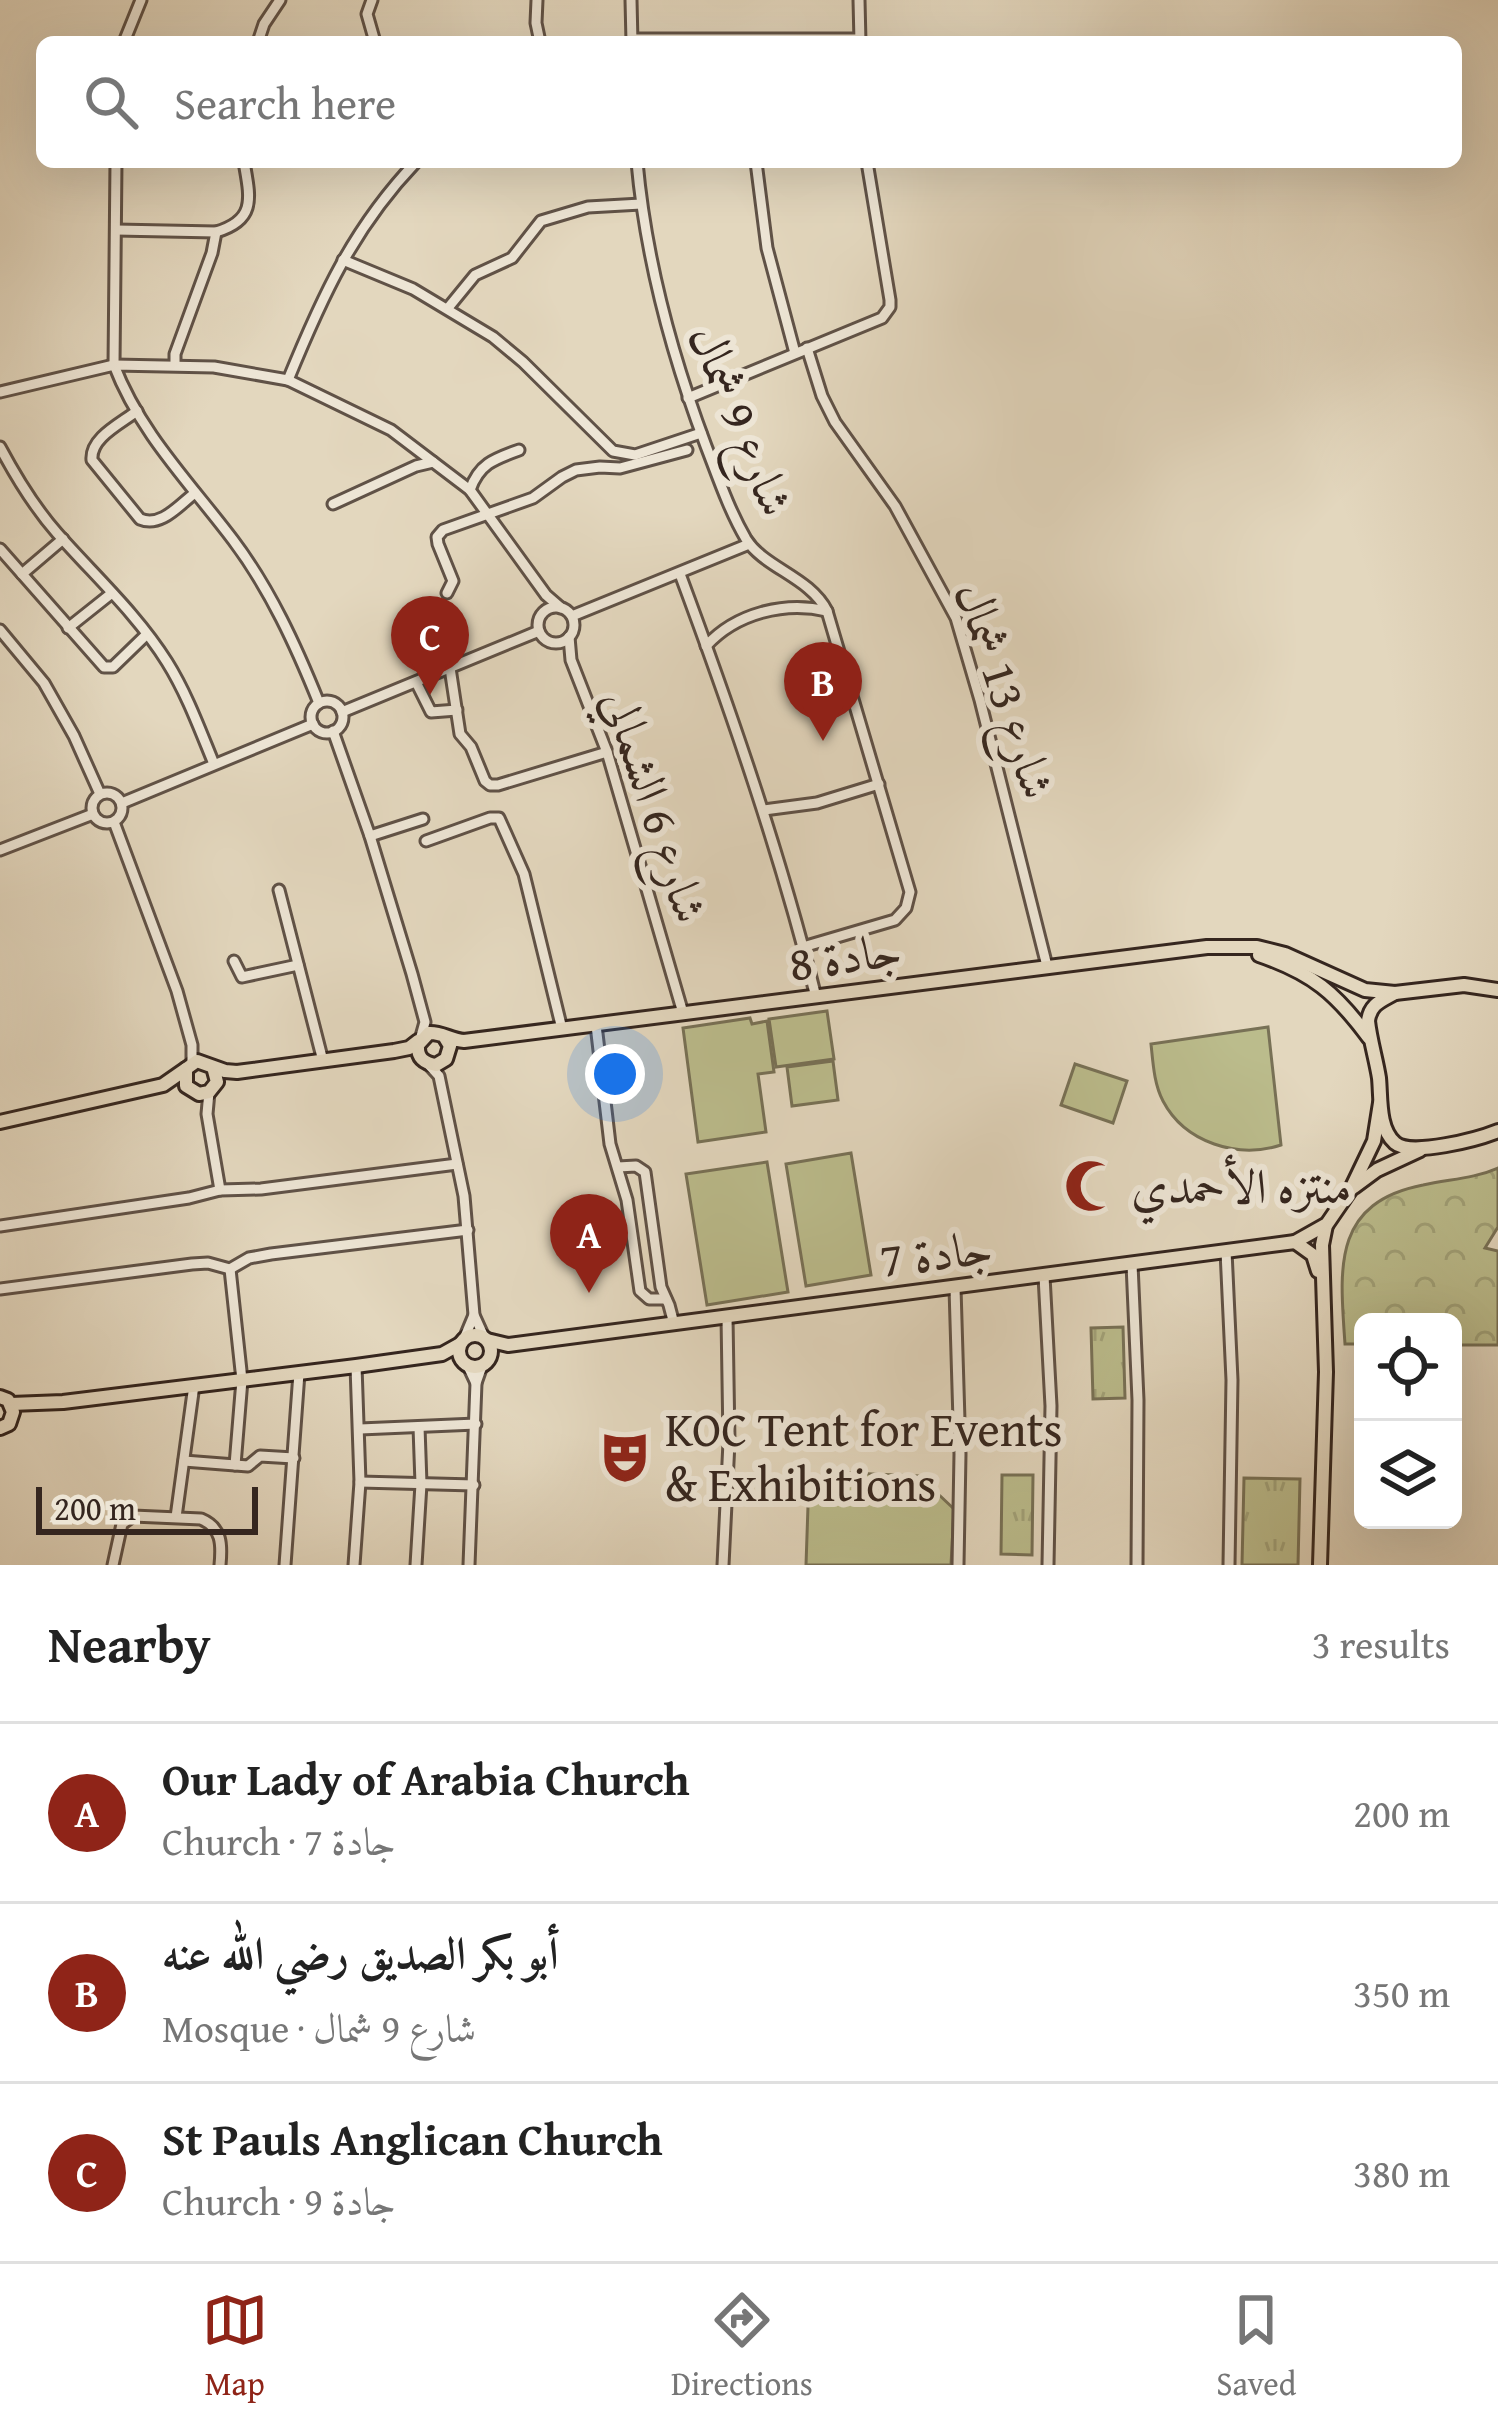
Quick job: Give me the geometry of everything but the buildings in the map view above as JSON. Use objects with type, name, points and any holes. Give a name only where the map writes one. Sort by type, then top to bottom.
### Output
[{"type":"main road","name":"جادة 8","points":[[1236,946],[1308,975],[1335,995],[1370,1040]]},
{"type":"main road","name":"جادة 8","points":[[443,1035],[464,1041],[1236,946],[1286,954],[1348,984],[1395,993]]},
{"type":"main road","points":[[1427,1148],[1401,1147],[1387,1130],[1370,1040],[1370,1010],[1395,993],[1457,985],[1498,990]]},
{"type":"main road","points":[[0,1122],[164,1085],[199,1065],[237,1072],[394,1051],[409,1048],[428,1033],[443,1035],[448,1055],[436,1065],[394,1051]]},
{"type":"main road","points":[[420,1040],[418,1050],[426,1062]]},
{"type":"main road","name":"جادة 8","points":[[448,1055],[464,1041]]},
{"type":"main road","points":[[199,1065],[217,1075],[212,1090]]},
{"type":"main road","points":[[192,1092],[184,1081],[199,1065]]},
{"type":"main road","points":[[164,1085],[192,1092],[212,1090],[237,1072]]},
{"type":"main road","name":"جادة 7","points":[[475,1362],[508,1345],[1295,1242],[1327,1224],[1351,1190],[1369,1156],[1380,1103]]},
{"type":"main road","name":"جادة 7","points":[[1351,1190],[1386,1165],[1427,1148],[1498,1131]]},
{"type":"main road","points":[[1320,1565],[1326,1372],[1322,1245],[1327,1224]]},
{"type":"main road","points":[[1295,1242],[1313,1255],[1324,1308]]},
{"type":"main road","name":"جادة 7","points":[[462,1342],[473,1335],[508,1345]]},
{"type":"main road","points":[[6,1401],[45,1404],[442,1354],[475,1362],[491,1351],[485,1338]]},
{"type":"main road","points":[[442,1354],[462,1342],[475,1362]]},
{"type":"main road","points":[[0,1384],[14,1412],[4,1427]]},
{"type":"main road","points":[[4,1427],[19,1414],[45,1404]]},
{"type":"street","points":[[126,36],[141,0]]},
{"type":"street","points":[[260,36],[280,0]]},
{"type":"street","points":[[372,0],[367,14],[373,36]]},
{"type":"street","points":[[537,0],[539,36]]},
{"type":"street","points":[[632,0],[632,36]]},
{"type":"street","points":[[859,0],[860,36]]},
{"type":"street","points":[[116,168],[114,365],[126,395],[161,449],[262,582],[299,652],[319,703]]},
{"type":"street","points":[[116,230],[216,232],[231,227],[248,208],[245,168]]},
{"type":"street","points":[[288,380],[322,296],[388,193],[411,168]]},
{"type":"street","name":"شارع 9 شمال","points":[[638,168],[662,315],[701,433],[749,544],[814,593],[827,611],[910,892],[906,908],[895,920],[803,946]]},
{"type":"street","points":[[757,168],[767,248],[795,353]]},
{"type":"street","points":[[688,398],[882,318],[890,307],[868,168]]},
{"type":"street","points":[[448,308],[475,275],[512,258],[541,220],[588,207],[641,205]]},
{"type":"street","points":[[175,364],[216,232]]},
{"type":"street","points":[[344,260],[413,289],[493,337],[613,451],[635,455],[701,433]]},
{"type":"street","name":"شارع 13 شمال","points":[[807,348],[835,422],[895,506],[956,618],[999,774],[1043,967]]},
{"type":"street","points":[[0,392],[114,365],[175,364],[288,380],[391,430],[470,490],[550,599],[562,608],[572,616],[569,637],[553,642],[542,636],[538,624],[548,608],[562,608]]},
{"type":"street","points":[[136,411],[94,444],[92,460],[147,522],[158,521],[195,493]]},
{"type":"street","points":[[0,447],[35,505],[167,662],[214,764]]},
{"type":"street","points":[[470,490],[479,469],[519,450]]},
{"type":"street","points":[[447,593],[453,581],[437,537],[443,530],[533,498],[576,470],[620,468],[687,450]]},
{"type":"street","points":[[333,504],[433,461]]},
{"type":"street","points":[[22,574],[63,539]]},
{"type":"street","points":[[572,616],[749,544]]},
{"type":"street","points":[[0,548],[102,665],[113,667],[146,635]]},
{"type":"street","points":[[680,574],[764,811],[816,997]]},
{"type":"street","points":[[536,581],[543,612]]},
{"type":"street","points":[[68,628],[112,593]]},
{"type":"street","points":[[706,646],[718,633],[749,616],[806,606],[827,611]]},
{"type":"street","points":[[0,630],[44,683],[100,794]]},
{"type":"street","points":[[343,712],[539,631]]},
{"type":"street","name":"شارع 6 الشمالي","points":[[569,637],[574,667],[607,752],[675,978],[680,1014]]},
{"type":"street","name":"شارع 6 الشمالي","points":[[553,642],[574,667]]},
{"type":"street","points":[[450,668],[460,734],[490,785],[607,752]]},
{"type":"street","points":[[416,682],[431,712],[457,710]]},
{"type":"street","points":[[319,703],[333,702],[343,712]]},
{"type":"street","points":[[319,703],[312,713],[313,724],[321,731],[341,725],[343,712]]},
{"type":"street","points":[[122,802],[313,724]]},
{"type":"street","points":[[333,731],[370,836],[425,1022],[420,1040]]},
{"type":"street","points":[[764,811],[818,803],[879,784]]},
{"type":"street","points":[[109,792],[122,802],[123,810],[114,822],[98,820],[93,814],[94,799],[100,794],[109,792]]},
{"type":"street","points":[[0,850],[93,814]]},
{"type":"street","points":[[425,841],[500,818],[524,874],[562,1029]]},
{"type":"street","points":[[370,836],[423,819]]},
{"type":"street","points":[[114,822],[161,944],[199,1065]]},
{"type":"street","points":[[279,890],[322,1060]]},
{"type":"street","points":[[234,961],[242,977],[298,965]]},
{"type":"street","points":[[425,1022],[443,1035]]},
{"type":"street","points":[[596,1024],[611,1150],[629,1213],[640,1291],[649,1299],[666,1299]]},
{"type":"street","points":[[439,1076],[448,1055]]},
{"type":"street","points":[[426,1062],[439,1076],[458,1164],[474,1315],[485,1338]]},
{"type":"street","points":[[212,1090],[207,1114],[220,1190]]},
{"type":"street","points":[[192,1092],[207,1114]]},
{"type":"street","points":[[0,1226],[220,1190],[458,1164]]},
{"type":"street","points":[[618,1168],[637,1166],[645,1172],[661,1287],[674,1324]]},
{"type":"street","points":[[0,1288],[192,1264],[230,1269],[249,1258],[467,1230]]},
{"type":"street","points":[[1226,1251],[1232,1380],[1229,1565]]},
{"type":"street","points":[[1132,1264],[1138,1400],[1137,1565]]},
{"type":"street","points":[[230,1269],[242,1380],[236,1465]]},
{"type":"street","points":[[1044,1276],[1052,1406],[1048,1565]]},
{"type":"street","points":[[955,1288],[958,1565]]},
{"type":"street","points":[[462,1342],[474,1315]]},
{"type":"street","points":[[723,1565],[729,1442],[727,1317]]},
{"type":"street","points":[[469,1565],[475,1362]]},
{"type":"street","points":[[354,1565],[361,1482],[356,1366]]},
{"type":"street","points":[[285,1565],[299,1373]]},
{"type":"street","points":[[176,1517],[194,1385]]},
{"type":"street","points":[[360,1429],[476,1424]]},
{"type":"street","points":[[416,1565],[419,1427]]},
{"type":"street","points":[[184,1460],[248,1466],[260,1456],[294,1458]]},
{"type":"street","points":[[361,1482],[474,1486]]},
{"type":"street","points":[[113,1565],[122,1524],[133,1516],[211,1523],[221,1541],[220,1565]]},
{"type":"green space","points":[[827,1011],[834,1059],[776,1067],[769,1019]]},
{"type":"green space","points":[[750,1018],[752,1024],[767,1021],[774,1072],[758,1074],[766,1132],[698,1142],[683,1028]]},
{"type":"green space","points":[[1268,1027],[1281,1145],[1231,1148],[1185,1128],[1160,1094],[1151,1044]]},
{"type":"green space","points":[[833,1061],[838,1100],[792,1106],[787,1067]]},
{"type":"green space","points":[[1075,1064],[1127,1081],[1113,1123],[1061,1105]]},
{"type":"green space","points":[[851,1153],[871,1275],[806,1286],[786,1164]]},
{"type":"green space","points":[[767,1162],[788,1292],[707,1305],[686,1174]]},
{"type":"green space","points":[[1498,1168],[1498,1227],[1485,1248],[1498,1251],[1498,1345],[1462,1345],[1462,1313],[1354,1313],[1354,1344],[1345,1344],[1343,1266],[1357,1224],[1371,1207],[1393,1194]]},
{"type":"green space","points":[[1123,1327],[1125,1398],[1093,1399],[1091,1328]]},
{"type":"green space","points":[[849,1473],[919,1476],[954,1509],[951,1565],[806,1565],[808,1506]]},
{"type":"green space","points":[[1002,1475],[1033,1475],[1032,1555],[1001,1554]]},
{"type":"green space","points":[[1244,1478],[1300,1479],[1298,1565],[1242,1565]]},
{"type":"place","name":"St Pauls Anglican Church","points":[[430,695]]},
{"type":"place","name":"أبو بكر الصديق رضي الله عنه","points":[[823,741]]},
{"type":"place","name":"منتزه الأحمدي","points":[[1091,1186]]},
{"type":"place","name":"Our Lady of Arabia Church","points":[[589,1293]]},
{"type":"place","name":"KOC Tent for Events & Exhibitions","points":[[625,1457]]}]
